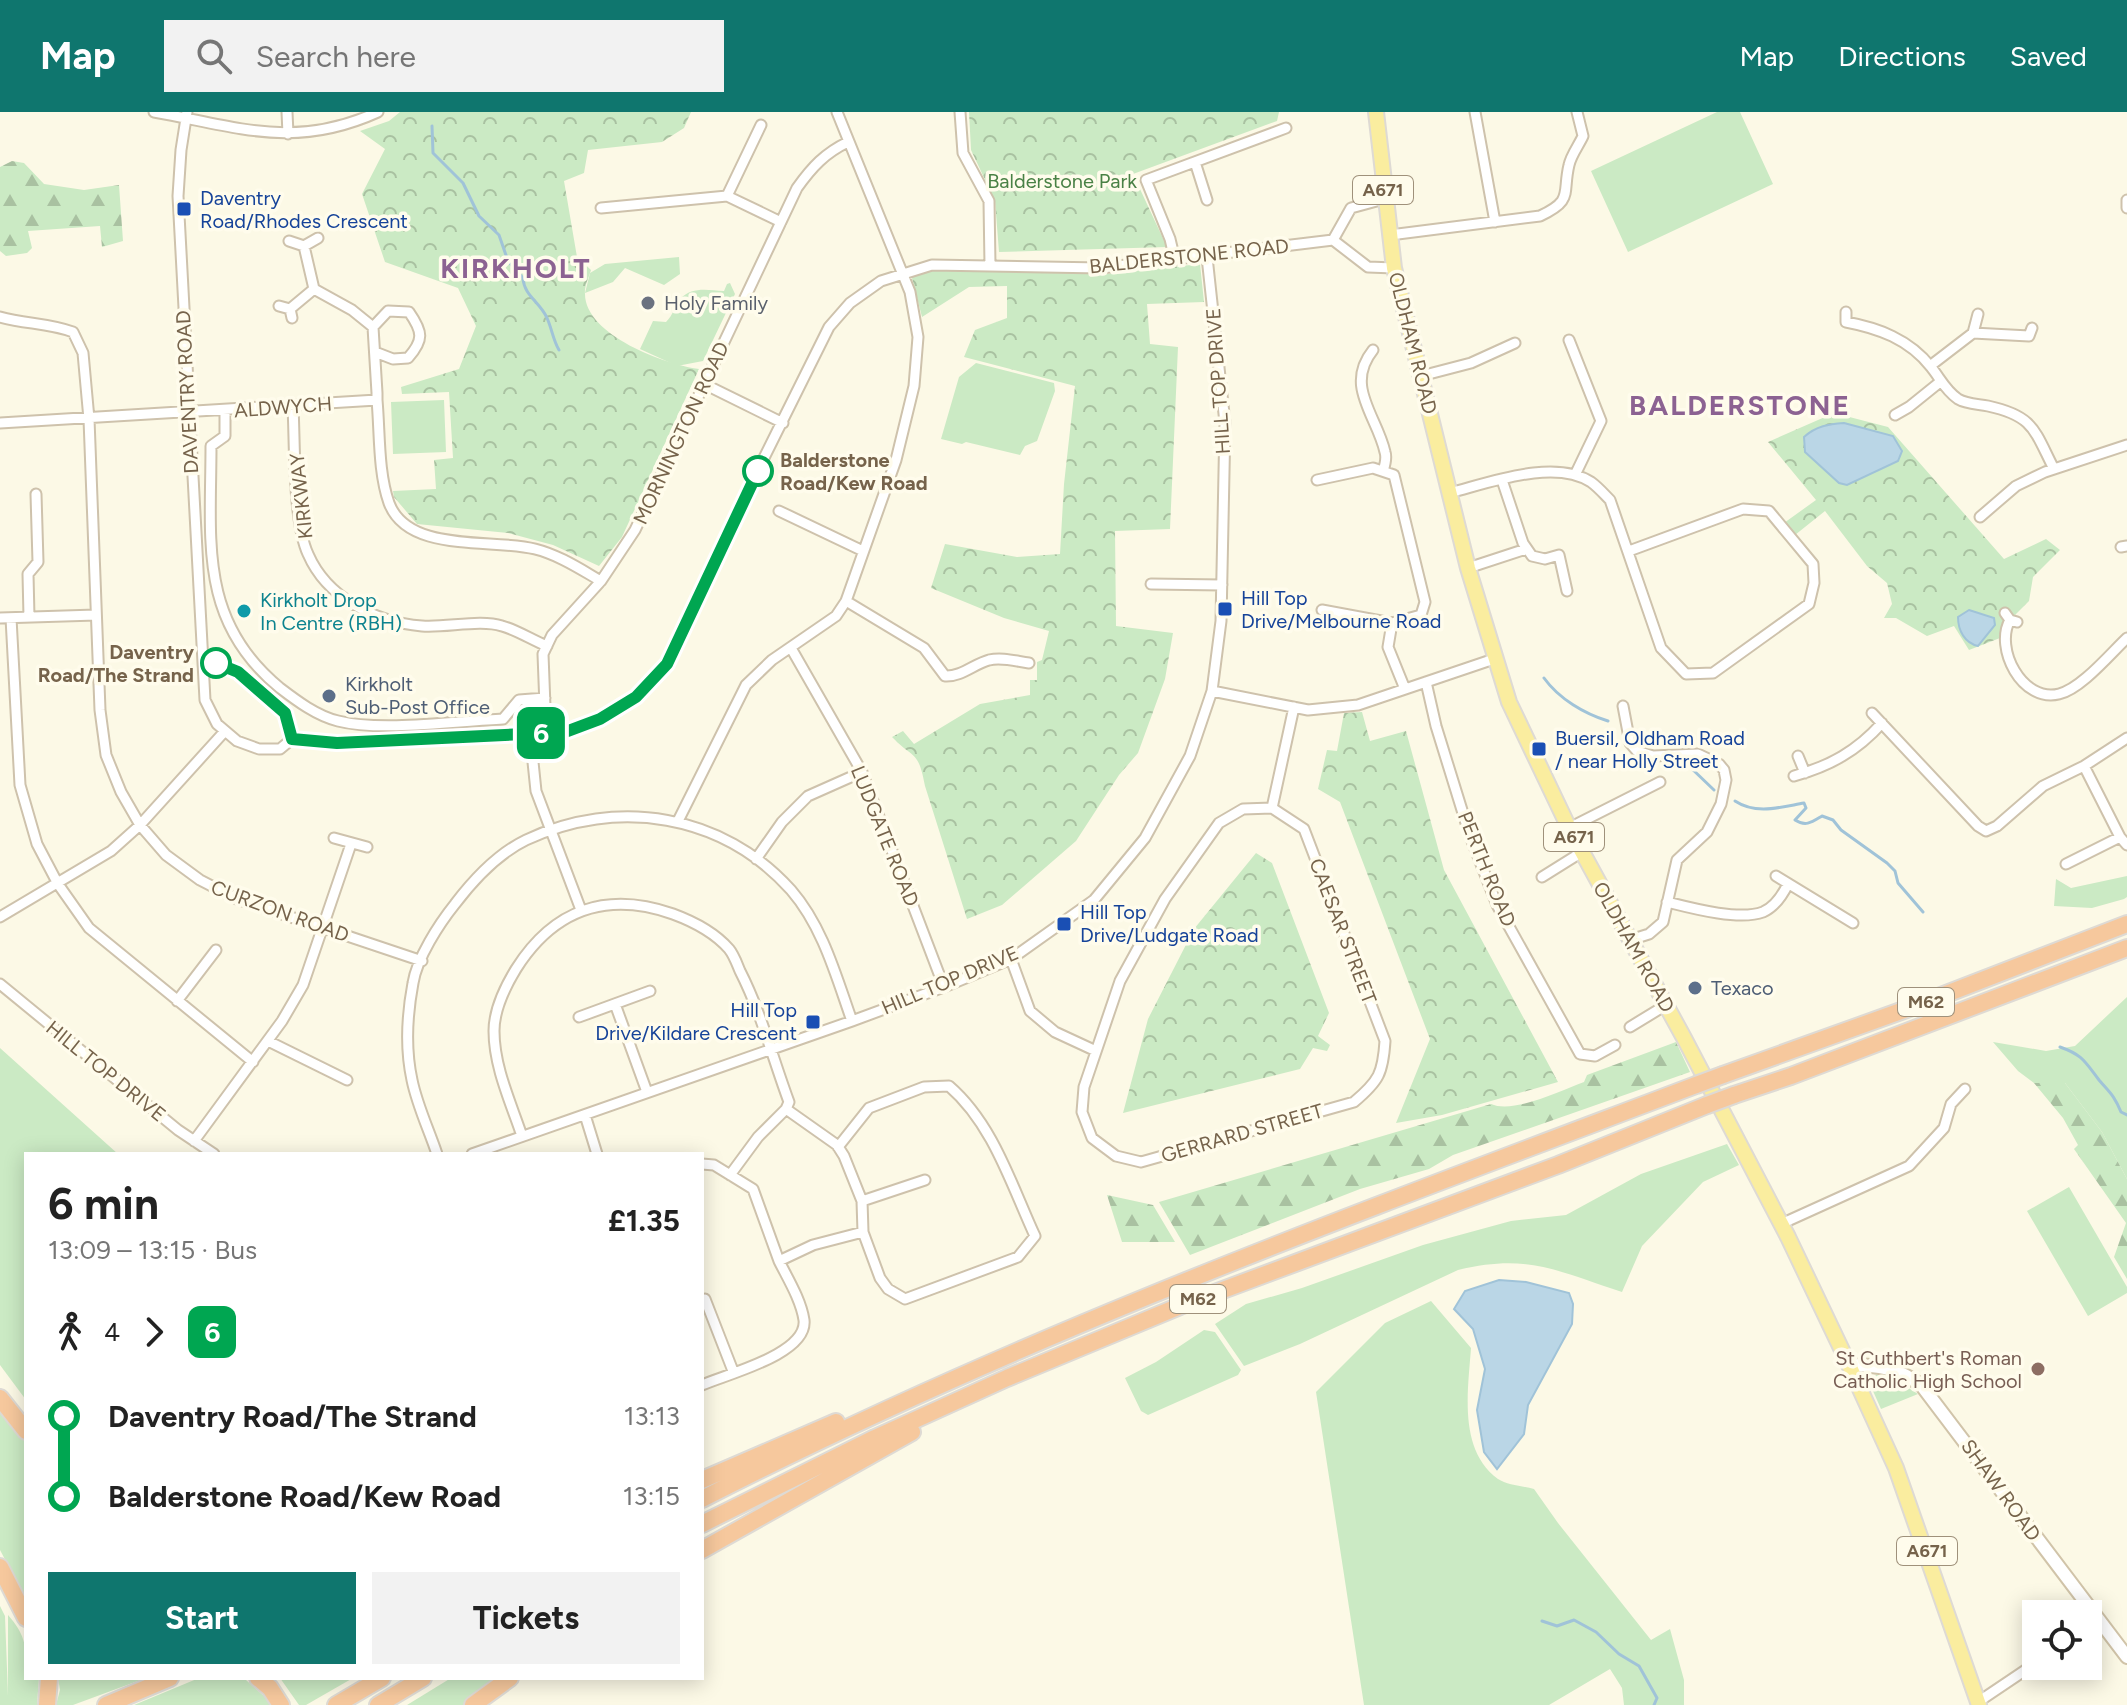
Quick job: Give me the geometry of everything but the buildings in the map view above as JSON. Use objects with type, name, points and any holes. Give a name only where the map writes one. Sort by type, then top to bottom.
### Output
[{"type":"highway","name":"M62","points":[[704,1479],[862,1410],[1336,1221],[2127,924]]},
{"type":"highway","name":"M62","points":[[704,1523],[875,1438],[1007,1378],[1193,1301],[2127,948]]},
{"type":"highway","name":"M62","points":[[704,1498],[868,1418],[1035,1342]]},
{"type":"highway","name":"M62","points":[[704,1549],[1007,1378]]},
{"type":"highway","points":[[0,1398],[24,1428]]},
{"type":"highway","points":[[0,1567],[24,1614]]},
{"type":"highway","points":[[47,1705],[49,1680]]},
{"type":"highway","points":[[106,1705],[165,1680]]},
{"type":"highway","points":[[336,1705],[379,1680]]},
{"type":"highway","points":[[378,1705],[420,1680]]},
{"type":"highway","points":[[473,1705],[507,1680]]},
{"type":"highway","points":[[264,1683],[281,1705]]},
{"type":"main road","name":"OLDHAM ROAD","points":[[1376,112],[1394,268],[1468,568],[1509,702],[1569,828],[1781,1224],[1849,1365],[1896,1468],[1978,1703]]},
{"type":"street","points":[[154,112],[187,115],[265,134],[348,126],[378,112]]},
{"type":"street","points":[[287,112],[288,134]]},
{"type":"street","points":[[678,821],[746,685],[772,660],[836,616],[846,601],[896,460],[914,386],[918,337],[910,292],[837,112]]},
{"type":"street","points":[[960,112],[963,153],[989,201],[990,265]]},
{"type":"street","points":[[1475,112],[1495,222]]},
{"type":"street","points":[[1390,235],[1540,216],[1557,208],[1568,189],[1569,164],[1583,136],[1577,112]]},
{"type":"street","name":"DAVENTRY ROAD","points":[[187,115],[178,196],[203,672],[205,700],[217,724],[225,731]]},
{"type":"street","points":[[727,196],[761,125]]},
{"type":"street","points":[[1175,260],[1170,239],[1146,180],[1286,128]]},
{"type":"street","name":"MORNINGTON ROAD","points":[[547,646],[552,635],[601,581],[635,530],[797,188],[812,166],[828,152],[848,142]]},
{"type":"street","points":[[1195,162],[1207,200]]},
{"type":"street","points":[[601,208],[727,196],[781,222]]},
{"type":"street","points":[[1384,199],[1351,208],[1333,240],[1368,267],[1394,268]]},
{"type":"street","points":[[2127,200],[2127,208]]},
{"type":"street","points":[[289,241],[304,246],[318,238]]},
{"type":"street","name":"BALDERSTONE ROAD","points":[[225,731],[237,741],[259,749],[280,749],[292,739],[337,743],[546,733],[568,731],[600,719],[636,697],[667,664],[746,494],[829,327],[860,296],[881,281],[932,265],[1101,268],[1333,240]]},
{"type":"street","points":[[304,246],[314,289],[352,310],[373,327],[385,487],[390,507],[410,529],[436,539],[533,548],[557,556],[601,581]]},
{"type":"street","name":"HILL TOP DRIVE","points":[[478,1152],[852,1021],[1011,959],[1094,900],[1145,838],[1190,756],[1212,691],[1221,621],[1225,423],[1207,257]]},
{"type":"street","points":[[279,306],[291,314],[314,289]]},
{"type":"street","points":[[373,327],[388,311],[409,312],[420,328],[419,346],[408,358],[393,359],[375,352]]},
{"type":"street","points":[[1846,312],[1846,322],[1875,327],[1903,341],[1961,401],[2022,416],[2031,425],[2054,469]]},
{"type":"street","points":[[1930,366],[1973,333],[1978,314]]},
{"type":"street","name":"CURZON ROAD","points":[[0,317],[20,323],[52,324],[73,332],[83,353],[89,419],[100,710],[106,755],[121,792],[140,825],[166,855],[200,880],[237,899],[422,961]]},
{"type":"street","points":[[1973,333],[2030,335]]},
{"type":"street","points":[[1569,340],[1601,421],[1575,475]]},
{"type":"street","points":[[1421,376],[1471,363],[1515,343]]},
{"type":"street","points":[[1373,350],[1364,361],[1360,374],[1371,420],[1386,454],[1383,471]]},
{"type":"street","points":[[1895,415],[1940,382]]},
{"type":"street","points":[[704,384],[783,423]]},
{"type":"street","name":"ALDWYCH","points":[[0,423],[377,400]]},
{"type":"street","name":"KIRKWAY","points":[[293,407],[300,526],[307,553],[326,584],[356,607],[386,619],[421,626],[500,625],[547,646]]},
{"type":"street","points":[[225,411],[225,436],[211,446],[212,578],[224,614],[246,655],[265,676],[295,700],[337,721],[377,725],[503,719],[519,700],[545,698]]},
{"type":"street","points":[[1980,517],[2016,486],[2054,469],[2127,445]]},
{"type":"street","points":[[1317,480],[1373,468],[1394,475],[1425,602],[1421,615],[1392,623],[1322,610]]},
{"type":"street","points":[[1449,493],[1536,472],[1575,475],[1592,483],[1610,500],[1661,648],[1686,674],[1713,673],[1809,604],[1814,583],[1813,564],[1769,511],[1743,509],[1629,551]]},
{"type":"street","points":[[1502,480],[1526,549],[1532,556],[1545,559],[1559,555],[1567,591]]},
{"type":"street","points":[[29,617],[28,574],[38,562],[36,494]]},
{"type":"street","points":[[779,511],[863,551]]},
{"type":"street","points":[[1468,568],[1526,549]]},
{"type":"street","points":[[1151,584],[1222,585]]},
{"type":"street","points":[[846,601],[924,648],[945,676],[954,676],[1000,658],[1029,663]]},
{"type":"street","points":[[0,618],[96,615]]},
{"type":"street","points":[[11,618],[20,785],[37,844],[58,884],[89,928],[253,1062]]},
{"type":"street","points":[[2010,618],[2003,638],[2006,655],[2015,672],[2026,683],[2038,693],[2049,696],[2074,687],[2127,638]]},
{"type":"street","points":[[1392,623],[1388,647],[1405,689]]},
{"type":"street","points":[[546,733],[543,654],[547,646]]},
{"type":"street","name":"LUDGATE ROAD","points":[[791,648],[862,772],[944,987]]},
{"type":"street","points":[[234,670],[246,655]]},
{"type":"street","points":[[1212,691],[1308,710],[1358,705],[1494,659]]},
{"type":"street","points":[[216,663],[234,670],[285,713],[292,739]]},
{"type":"street","name":"PERTH ROAD","points":[[1426,682],[1436,726],[1470,836],[1497,905],[1580,1054],[1595,1056],[1615,1045]]},
{"type":"street","points":[[285,713],[295,700]]},
{"type":"street","points":[[1623,706],[1630,743],[1637,751],[1653,756],[1698,754],[1719,764],[1726,774],[1724,796],[1707,832],[1677,860],[1663,922],[1649,934],[1630,940]]},
{"type":"street","points":[[1011,959],[1030,1011],[1055,1032],[1096,1051],[1120,981],[1165,899],[1219,823],[1243,809],[1272,808],[1294,707]]},
{"type":"street","points":[[1872,713],[1986,831],[1997,826],[2043,786],[2084,766],[2127,738]]},
{"type":"street","points":[[1798,756],[1800,775],[1833,764],[1858,747],[1882,723]]},
{"type":"street","points":[[0,917],[111,851],[140,825],[225,731]]},
{"type":"street","points":[[530,733],[533,778],[581,910]]},
{"type":"street","points":[[2066,864],[2123,841],[2084,766]]},
{"type":"street","points":[[756,859],[782,822],[808,796],[862,772]]},
{"type":"street","points":[[1726,774],[1738,774]]},
{"type":"street","points":[[1569,828],[1660,782]]},
{"type":"street","name":"CAESAR STREET","points":[[1272,808],[1304,829],[1385,1041],[1383,1069]]},
{"type":"street","points":[[436,1152],[412,1080],[407,1040],[413,980],[438,925],[479,873],[524,841],[576,822],[633,816],[678,821],[746,850],[791,891],[822,936],[852,1021]]},
{"type":"street","points":[[334,838],[367,847]]},
{"type":"street","points":[[194,1141],[268,1041],[303,985],[351,844]]},
{"type":"street","points":[[1542,877],[1582,852]]},
{"type":"street","points":[[1776,876],[1846,922]]},
{"type":"street","points":[[1667,902],[1736,915],[1758,913],[1773,905],[1788,884]]},
{"type":"street","points":[[522,1136],[500,1070],[494,1030],[503,989],[526,954],[557,922],[581,910],[605,905],[648,906],[692,921],[729,949],[747,986],[788,1106],[838,1147],[844,1156],[862,1201],[863,1232],[880,1278],[888,1289],[905,1299],[1018,1257],[1035,1236],[987,1132],[968,1103],[949,1086],[924,1087],[869,1108],[838,1147]]},
{"type":"street","points":[[177,1001],[216,950]]},
{"type":"street","name":"HILL TOP DRIVE","points":[[0,984],[211,1152]]},
{"type":"street","points":[[579,1017],[650,991]]},
{"type":"street","points":[[615,1004],[647,1092]]},
{"type":"street","points":[[1630,1027],[1666,1005]]},
{"type":"street","points":[[268,1041],[347,1080]]},
{"type":"street","name":"GERRARD STREET","points":[[1096,1051],[1084,1087],[1082,1112],[1092,1138],[1116,1156],[1141,1162],[1354,1102],[1373,1086],[1383,1069]]},
{"type":"street","points":[[1781,1224],[1909,1166],[1944,1128],[1951,1104],[1965,1089]]},
{"type":"street","points":[[730,1175],[758,1137],[788,1106]]},
{"type":"street","points":[[585,1115],[596,1152]]},
{"type":"street","points":[[704,1164],[714,1165],[753,1189],[804,1321],[803,1330],[792,1347],[704,1384]]},
{"type":"street","points":[[862,1201],[925,1180]]},
{"type":"street","points":[[779,1261],[813,1245],[863,1232]]},
{"type":"street","points":[[705,1299],[733,1371]]},
{"type":"street","name":"SHAW ROAD","points":[[1849,1365],[1875,1365],[1898,1370],[1922,1386],[2076,1600]]},
{"type":"street","name":"SHAW ROAD","points":[[2102,1633],[2127,1657]]},
{"type":"street","points":[[1978,1703],[2022,1673]]},
{"type":"green space","points":[[400,112],[691,112],[684,128],[662,142],[588,150],[584,173],[564,181],[577,257],[591,270],[585,291],[589,309],[598,322],[612,335],[648,354],[699,369],[622,537],[599,566],[553,545],[508,533],[417,524],[394,497],[393,491],[436,489],[434,460],[453,458],[449,392],[402,394],[401,387],[459,369],[476,326],[458,288],[385,262],[362,194],[385,149],[360,131],[389,121]]},
{"type":"green space","name":"Balderstone Park","points":[[969,112],[1279,112],[1277,121],[1133,174],[1167,247],[999,252],[995,201],[971,150]]},
{"type":"green space","points":[[1717,112],[1740,112],[1773,184],[1628,252],[1591,171]]},
{"type":"green space","points":[[12,161],[24,163],[44,184],[84,190],[119,185],[123,241],[102,247],[100,226],[28,231],[32,248],[27,253],[6,256],[0,251],[0,167]]},
{"type":"green space","points":[[679,257],[680,274],[664,285],[625,268],[613,282],[585,293],[590,273],[605,264]]},
{"type":"green space","points":[[1200,264],[1204,302],[1147,304],[1150,344],[1178,347],[1170,529],[1115,531],[1116,626],[1173,633],[1165,679],[1138,753],[1119,775],[1076,841],[1002,905],[967,919],[920,766],[914,756],[892,737],[903,731],[914,744],[980,704],[1030,695],[1030,680],[1037,680],[1037,662],[1042,660],[1049,631],[1004,618],[931,588],[945,544],[1017,557],[1060,554],[1075,386],[964,357],[975,330],[1007,318],[1007,286],[969,287],[922,317],[911,274],[937,269],[1105,274]]},
{"type":"green space","points":[[730,283],[735,294],[703,361],[677,366],[640,349],[653,321],[666,322],[685,295],[700,290],[724,291]]},
{"type":"green space","points":[[976,363],[1054,383],[1055,391],[1037,441],[1025,446],[1020,455],[941,439],[959,377]]},
{"type":"green space","points":[[444,400],[446,452],[393,454],[391,402]]},
{"type":"green space","points":[[1834,413],[1888,427],[2004,559],[2046,539],[2060,550],[2033,577],[2029,601],[2003,627],[2000,638],[1969,650],[1954,626],[1927,636],[1896,618],[1884,618],[1892,604],[1887,583],[1867,566],[1825,511],[1795,535],[1784,523],[1816,500],[1768,442]]},
{"type":"green space","points":[[1362,712],[1370,741],[1406,731],[1444,870],[1558,1082],[1442,1115],[1396,1123],[1430,1039],[1340,802],[1318,789],[1327,750],[1337,751],[1344,713]]},
{"type":"green space","points":[[1256,853],[1272,863],[1329,1013],[1318,1036],[1330,1045],[1327,1051],[1313,1048],[1300,1069],[1123,1113],[1148,1019],[1194,929]]},
{"type":"green space","points":[[2127,876],[2127,897],[2124,899],[2092,908],[2054,906],[2056,879],[2071,888]]},
{"type":"green space","points":[[2127,997],[2127,1179],[2102,1132],[2065,1083],[2034,1083],[2018,1071],[1993,1042],[2046,1051],[2075,1046]]},
{"type":"green space","points":[[1676,1042],[1690,1072],[1453,1155],[1429,1169],[1360,1189],[1190,1255],[1159,1202],[1491,1104],[1511,1106],[1537,1100],[1584,1082],[1587,1075]]},
{"type":"green space","points":[[0,1048],[116,1152],[24,1152],[24,1397],[0,1365]]},
{"type":"green space","points":[[2034,1083],[2065,1083],[2102,1132],[2127,1179],[2127,1279],[2114,1257],[2126,1223],[2074,1149],[2078,1145],[2063,1118]]},
{"type":"green space","points":[[1727,1144],[1739,1165],[1703,1182],[1642,1246],[1622,1292],[1542,1267],[1504,1263],[1482,1265],[1458,1270],[1300,1344],[1244,1366],[1215,1324],[1246,1304],[1302,1288],[1423,1245],[1511,1221],[1566,1215],[1641,1174]]},
{"type":"green space","points":[[2069,1187],[2127,1287],[2127,1293],[2088,1316],[2027,1211]]},
{"type":"green space","points":[[1107,1195],[1153,1205],[1175,1242],[1122,1242]]},
{"type":"green space","points":[[1431,1301],[1471,1348],[1468,1419],[1476,1452],[1485,1467],[1502,1481],[1534,1489],[1651,1640],[1670,1629],[1684,1680],[1684,1705],[1624,1705],[1622,1688],[1610,1669],[1549,1705],[1364,1705],[1316,1392],[1385,1323]]},
{"type":"green space","points":[[1204,1330],[1215,1332],[1241,1370],[1238,1375],[1148,1415],[1141,1411],[1125,1378],[1156,1362]]},
{"type":"green space","points":[[1886,1374],[1918,1394],[1881,1409],[1869,1382],[1876,1375]]},
{"type":"green space","points":[[0,1412],[24,1440],[24,1595],[0,1550]]},
{"type":"green space","points":[[0,1606],[5,1616],[8,1696],[8,1615],[24,1644],[24,1680],[39,1680],[37,1705],[0,1705]]},
{"type":"green space","points":[[58,1680],[141,1680],[73,1705],[56,1705],[60,1690]]},
{"type":"green space","points":[[194,1680],[246,1680],[274,1705],[134,1705]]},
{"type":"green space","points":[[281,1680],[350,1680],[306,1705],[299,1705]]},
{"type":"green space","points":[[448,1680],[497,1680],[463,1705],[407,1705]]},
{"type":"water","points":[[1844,423],[1893,436],[1902,451],[1898,461],[1847,485],[1839,483],[1805,452],[1804,437],[1823,426]]},
{"type":"water","points":[[1969,610],[1994,618],[1995,625],[1978,646],[1963,636],[1959,627],[1958,617]]},
{"type":"water","points":[[1499,1280],[1526,1282],[1569,1293],[1573,1304],[1572,1324],[1528,1405],[1524,1434],[1497,1469],[1484,1452],[1477,1410],[1485,1369],[1473,1329],[1454,1309],[1465,1291]]},
{"type":"waterway","points":[[432,126],[433,153],[463,183],[479,216],[499,235],[508,261],[523,278],[526,290],[547,318],[559,350]]},
{"type":"waterway","points":[[1544,678],[1573,705],[1608,721]]},
{"type":"waterway","points":[[1690,767],[1714,790]]},
{"type":"waterway","points":[[1735,801],[1760,809],[1804,803],[1806,808],[1795,820],[1806,823],[1822,816],[1833,820],[1841,830],[1895,871],[1898,883],[1923,912]]},
{"type":"waterway","points":[[2060,1047],[2083,1060],[2112,1094],[2121,1112],[2127,1115]]},
{"type":"waterway","points":[[1542,1621],[1557,1626],[1574,1620],[1596,1632],[1619,1654],[1639,1666],[1657,1698],[1654,1705]]},
{"type":"bus line","name":"6","points":[[216,663],[238,672],[285,713],[292,739],[337,743],[575,729],[600,719],[636,697],[667,664],[758,471]]},
{"type":"place","name":"Daventry Road/Rhodes Crescent","points":[[184,209]]},
{"type":"place","name":"Holy Family","points":[[648,303]]},
{"type":"place","name":"Balderstone Road/Kew Road","points":[[758,471]]},
{"type":"place","name":"Hill Top Drive/Melbourne Road","points":[[1225,609]]},
{"type":"place","name":"Kirkholt Drop In Centre (RBH)","points":[[244,611]]},
{"type":"place","name":"Daventry Road/The Strand","points":[[216,663]]},
{"type":"place","name":"Kirkholt Sub-Post Office","points":[[329,696]]},
{"type":"place","name":"Buersil, Oldham Road / near Holly Street","points":[[1539,749]]},
{"type":"place","name":"Hill Top Drive/Ludgate Road","points":[[1064,924]]},
{"type":"place","name":"Texaco","points":[[1695,988]]},
{"type":"place","name":"Hill Top Drive/Kildare Crescent","points":[[813,1022]]},
{"type":"place","name":"St Cuthbert's Roman Catholic High School","points":[[2038,1369]]},
{"type":"district","name":"KIRKHOLT","points":[[516,268]]},
{"type":"district","name":"BALDERSTONE","points":[[1740,405]]}]
